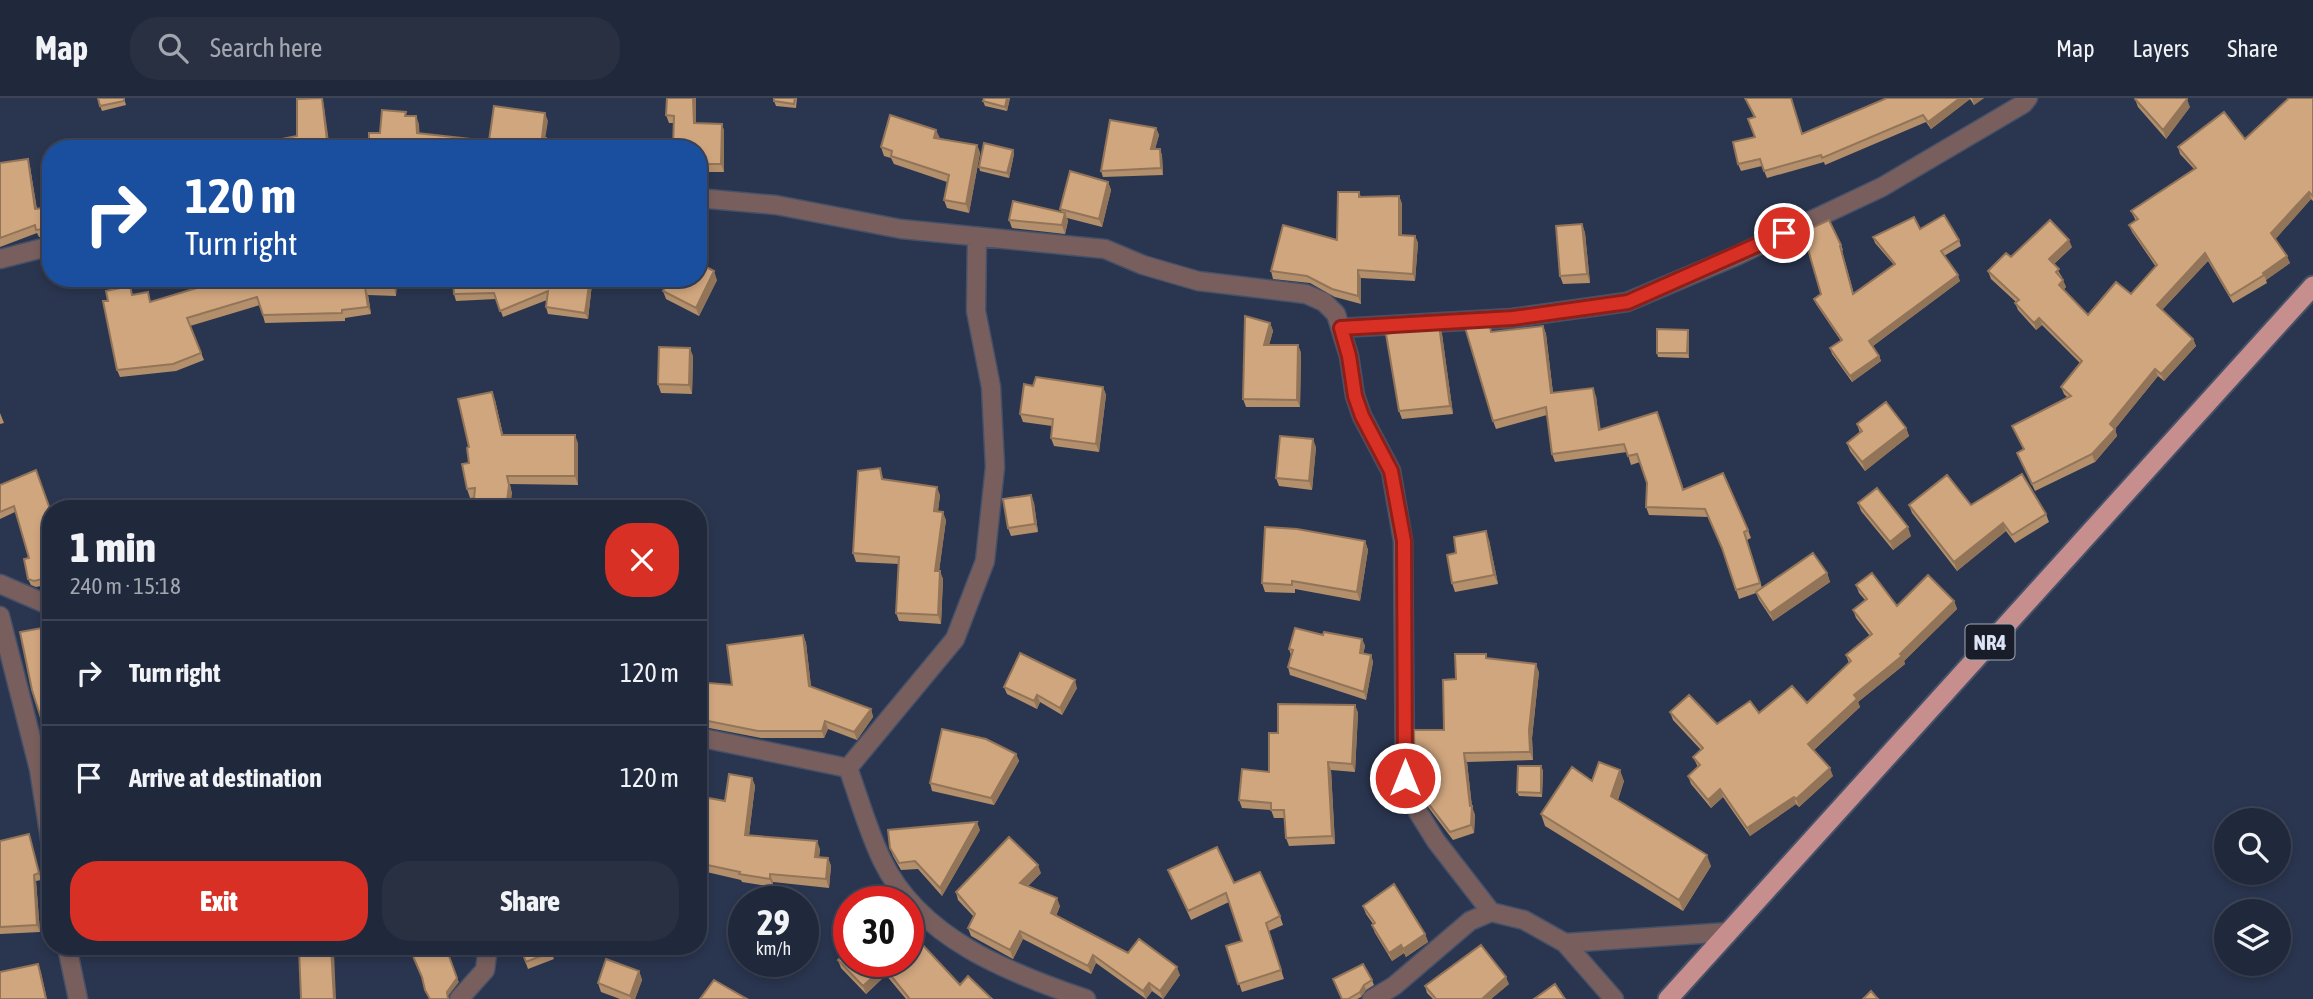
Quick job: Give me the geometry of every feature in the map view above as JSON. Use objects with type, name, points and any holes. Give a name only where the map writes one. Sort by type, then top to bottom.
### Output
[{"type":"highway","name":"NR4","points":[[1668,999],[2313,286]]},
{"type":"street","points":[[1341,328],[1513,318],[1628,302],[1736,256],[1882,187],[2023,104],[2028,98]]},
{"type":"street","points":[[707,199],[776,205],[901,229],[1105,249],[1143,265],[1198,281],[1306,294],[1324,302],[1336,314],[1349,356],[1355,396],[1362,416],[1391,471],[1404,541],[1405,778],[1418,812],[1436,841],[1491,912]]},
{"type":"street","points":[[848,768],[955,639],[985,561],[995,467],[990,387],[976,311],[977,237]]},
{"type":"street","points":[[0,260],[42,248]]},
{"type":"street","points":[[0,584],[42,602]]},
{"type":"street","points":[[0,616],[42,792]]},
{"type":"street","points":[[707,739],[848,768]]},
{"type":"street","points":[[848,768],[883,861],[905,895],[938,929],[981,957],[1086,999]]},
{"type":"street","points":[[1373,999],[1394,986],[1470,921],[1491,912],[1524,920],[1566,943],[1614,999]]},
{"type":"street","points":[[1566,943],[1729,932]]},
{"type":"street","points":[[69,955],[78,999]]},
{"type":"street","points":[[459,999],[485,970],[487,955]]},
{"type":"building","points":[[98,98],[124,98],[124,101],[100,106]]},
{"type":"building","points":[[322,98],[327,140],[277,140],[297,136],[297,99]]},
{"type":"building","points":[[667,98],[693,98],[694,123],[722,124],[721,164],[707,164],[707,140],[673,140],[674,116],[666,115]]},
{"type":"building","points":[[774,98],[795,98],[794,104],[774,101]]},
{"type":"building","points":[[984,98],[1007,98],[1005,107],[983,101]]},
{"type":"building","points":[[1745,98],[1791,98],[1802,134],[1887,98],[1960,98],[1928,122],[1923,115],[1822,158],[1821,155],[1764,171],[1760,159],[1738,164],[1733,142],[1755,137],[1748,119],[1755,117]]},
{"type":"building","points":[[2136,98],[2186,98],[2187,99],[2163,130]]},
{"type":"building","points":[[2289,98],[2313,98],[2313,196],[2309,192],[2271,233],[2287,256],[2263,273],[2264,275],[2230,296],[2205,253],[2157,305],[2193,339],[2161,374],[2155,369],[2110,424],[2115,429],[2092,454],[2032,484],[2017,453],[2024,449],[2012,426],[2071,396],[2061,387],[2082,361],[2039,318],[2034,323],[2015,303],[2019,300],[1988,271],[2006,253],[2011,257],[2050,220],[2069,240],[2049,259],[2059,269],[2056,272],[2063,280],[2059,285],[2088,315],[2116,282],[2131,294],[2157,265],[2129,225],[2138,219],[2131,211],[2196,168],[2178,147],[2224,112],[2245,139]]},
{"type":"building","points":[[494,106],[545,113],[542,138],[546,140],[489,140]]},
{"type":"building","points":[[382,110],[406,112],[405,116],[416,116],[417,133],[480,140],[369,140],[369,133],[380,133]]},
{"type":"building","points":[[890,115],[936,130],[934,138],[977,145],[966,204],[944,200],[949,175],[891,156],[892,151],[881,147]]},
{"type":"building","points":[[1110,120],[1156,128],[1151,149],[1160,149],[1161,168],[1101,171]]},
{"type":"building","points":[[984,143],[1013,150],[1007,173],[979,167]]},
{"type":"building","points":[[28,159],[35,209],[42,208],[42,229],[36,230],[35,225],[0,238],[0,163]]},
{"type":"building","points":[[1070,171],[1108,182],[1099,219],[1060,209]]},
{"type":"building","points":[[1338,192],[1359,192],[1359,197],[1399,196],[1399,235],[1415,236],[1413,274],[1358,270],[1358,296],[1332,289],[1307,276],[1271,271],[1283,225],[1337,240]]},
{"type":"building","points":[[1013,201],[1065,213],[1062,225],[1009,220]]},
{"type":"building","points":[[1944,215],[1959,240],[1941,251],[1958,275],[1869,341],[1879,356],[1850,376],[1830,348],[1842,340],[1814,299],[1821,294],[1803,232],[1829,220],[1841,245],[1853,294],[1895,264],[1873,237],[1914,217],[1920,229]]},
{"type":"building","points":[[1582,224],[1587,274],[1560,276],[1556,226]]},
{"type":"building","points":[[707,268],[714,271],[707,285]]},
{"type":"building","points":[[130,287],[132,295],[148,292],[150,302],[197,288],[365,287],[368,307],[342,310],[342,313],[263,315],[257,297],[187,318],[201,353],[173,364],[117,370],[103,301],[108,301],[106,291]]},
{"type":"building","points":[[454,287],[589,287],[585,313],[546,307],[548,291],[500,311],[494,293],[454,294]]},
{"type":"building","points":[[665,287],[706,287],[696,308],[663,291]]},
{"type":"building","points":[[1245,316],[1270,323],[1264,345],[1298,345],[1297,400],[1243,399]]},
{"type":"building","points":[[1489,322],[1491,332],[1543,326],[1551,393],[1593,388],[1599,430],[1657,412],[1683,490],[1723,473],[1748,530],[1744,532],[1760,583],[1736,590],[1705,509],[1646,507],[1647,483],[1637,454],[1628,456],[1624,444],[1552,454],[1546,407],[1493,421],[1464,324]]},
{"type":"building","points":[[1439,325],[1450,406],[1399,411],[1386,334]]},
{"type":"building","points":[[1657,329],[1688,330],[1687,353],[1657,353]]},
{"type":"building","points":[[659,347],[690,348],[689,385],[658,384]]},
{"type":"building","points":[[1036,377],[1103,387],[1096,444],[1051,438],[1053,419],[1020,414],[1024,384],[1033,386]]},
{"type":"building","points":[[492,392],[502,435],[575,435],[575,476],[507,476],[507,500],[474,500],[475,488],[467,489],[462,464],[469,463],[469,447],[458,399]]},
{"type":"building","points":[[1886,402],[1906,428],[1862,462],[1847,443],[1862,431],[1857,424]]},
{"type":"building","points":[[1280,436],[1313,439],[1309,481],[1276,478]]},
{"type":"building","points":[[880,468],[882,479],[937,487],[934,511],[943,512],[935,571],[940,571],[938,615],[896,613],[899,557],[853,553],[858,471]]},
{"type":"building","points":[[36,470],[47,500],[42,500],[42,579],[28,579],[24,559],[29,558],[14,506],[0,512],[0,485]]},
{"type":"building","points":[[2022,474],[2046,514],[2012,535],[2003,523],[1954,562],[1909,505],[1947,475],[1971,505]]},
{"type":"building","points":[[1877,488],[1908,527],[1890,542],[1858,503]]},
{"type":"building","points":[[1031,495],[1035,524],[1008,528],[1003,499]]},
{"type":"building","points":[[1265,527],[1297,529],[1365,541],[1357,592],[1292,581],[1292,585],[1262,583]]},
{"type":"building","points":[[1486,531],[1494,575],[1452,583],[1447,555],[1456,553],[1454,537]]},
{"type":"building","points":[[1813,553],[1827,573],[1770,613],[1756,592]]},
{"type":"building","points":[[1872,573],[1897,606],[1928,575],[1954,601],[1900,654],[1902,656],[1854,695],[1857,699],[1808,744],[1830,768],[1796,799],[1794,797],[1747,828],[1720,789],[1708,800],[1688,776],[1700,765],[1693,757],[1703,748],[1670,712],[1689,695],[1717,724],[1750,701],[1759,713],[1792,686],[1807,703],[1851,661],[1846,655],[1872,634],[1853,610],[1867,599],[1856,585]]},
{"type":"building","points":[[42,628],[42,721],[32,690],[20,632]]},
{"type":"building","points":[[1295,628],[1323,635],[1324,632],[1362,639],[1360,653],[1371,655],[1364,692],[1288,667],[1293,650],[1289,649]]},
{"type":"building","points":[[803,635],[809,686],[871,709],[854,732],[825,721],[822,731],[758,731],[707,721],[707,683],[732,685],[727,645]]},
{"type":"building","points":[[1020,653],[1075,680],[1060,708],[1037,695],[1034,701],[1004,687]]},
{"type":"building","points":[[1455,654],[1486,654],[1486,658],[1536,664],[1529,730],[1530,752],[1464,753],[1472,806],[1471,825],[1450,832],[1425,799],[1415,772],[1414,730],[1444,730],[1443,680],[1456,679]]},
{"type":"building","points":[[1278,704],[1355,705],[1352,764],[1328,762],[1332,836],[1286,838],[1284,810],[1271,810],[1271,803],[1239,800],[1242,769],[1269,772],[1269,733],[1278,733]]},
{"type":"building","points":[[942,729],[986,739],[1016,754],[991,798],[930,783]]},
{"type":"building","points":[[1599,762],[1620,770],[1611,796],[1707,855],[1679,900],[1541,814],[1572,767],[1592,781]]},
{"type":"building","points":[[1518,766],[1541,766],[1541,793],[1517,792]]},
{"type":"building","points":[[729,774],[752,778],[745,835],[817,841],[815,857],[828,858],[826,879],[770,874],[770,879],[707,865],[707,798],[725,801]]},
{"type":"building","points":[[977,822],[940,888],[915,861],[899,863],[890,848],[888,830]]},
{"type":"building","points":[[29,834],[39,873],[34,875],[37,925],[0,927],[0,841]]},
{"type":"building","points":[[1009,837],[1038,865],[1020,883],[1057,898],[1051,913],[1128,953],[1139,939],[1177,967],[1160,991],[1149,983],[1143,991],[1093,955],[1088,966],[1020,931],[1010,950],[968,928],[975,914],[956,892]]},
{"type":"building","points":[[1217,847],[1234,883],[1260,872],[1280,916],[1266,923],[1281,970],[1238,984],[1226,946],[1242,941],[1226,893],[1188,911],[1168,870]]},
{"type":"building","points":[[1394,884],[1425,934],[1403,949],[1401,945],[1389,953],[1372,925],[1375,923],[1363,906]]},
{"type":"building","points":[[1481,945],[1506,977],[1482,999],[1436,999],[1425,986]]},
{"type":"building","points":[[924,946],[960,985],[968,976],[992,999],[908,999],[892,977],[924,977]]},
{"type":"building","points":[[299,955],[331,955],[334,999],[301,999]]},
{"type":"building","points":[[412,955],[449,955],[457,978],[447,992],[448,999],[430,999]]},
{"type":"building","points":[[523,955],[544,955],[526,962]]},
{"type":"building","points":[[606,959],[639,971],[630,996],[598,983]]},
{"type":"building","points":[[38,964],[46,999],[0,999],[0,972]]},
{"type":"building","points":[[1363,964],[1372,980],[1364,985],[1360,992],[1348,999],[1342,999],[1333,979]]},
{"type":"building","points":[[854,977],[873,977],[863,986]]},
{"type":"building","points":[[714,980],[747,999],[700,999]]},
{"type":"building","points":[[1555,984],[1565,999],[1534,999]]},
{"type":"building","points":[[1871,991],[1878,999],[1863,999]]},
{"type":"route","points":[[1405,778],[1404,541],[1391,471],[1362,416],[1355,396],[1349,356],[1341,328],[1513,318],[1628,302],[1784,233]]}]
